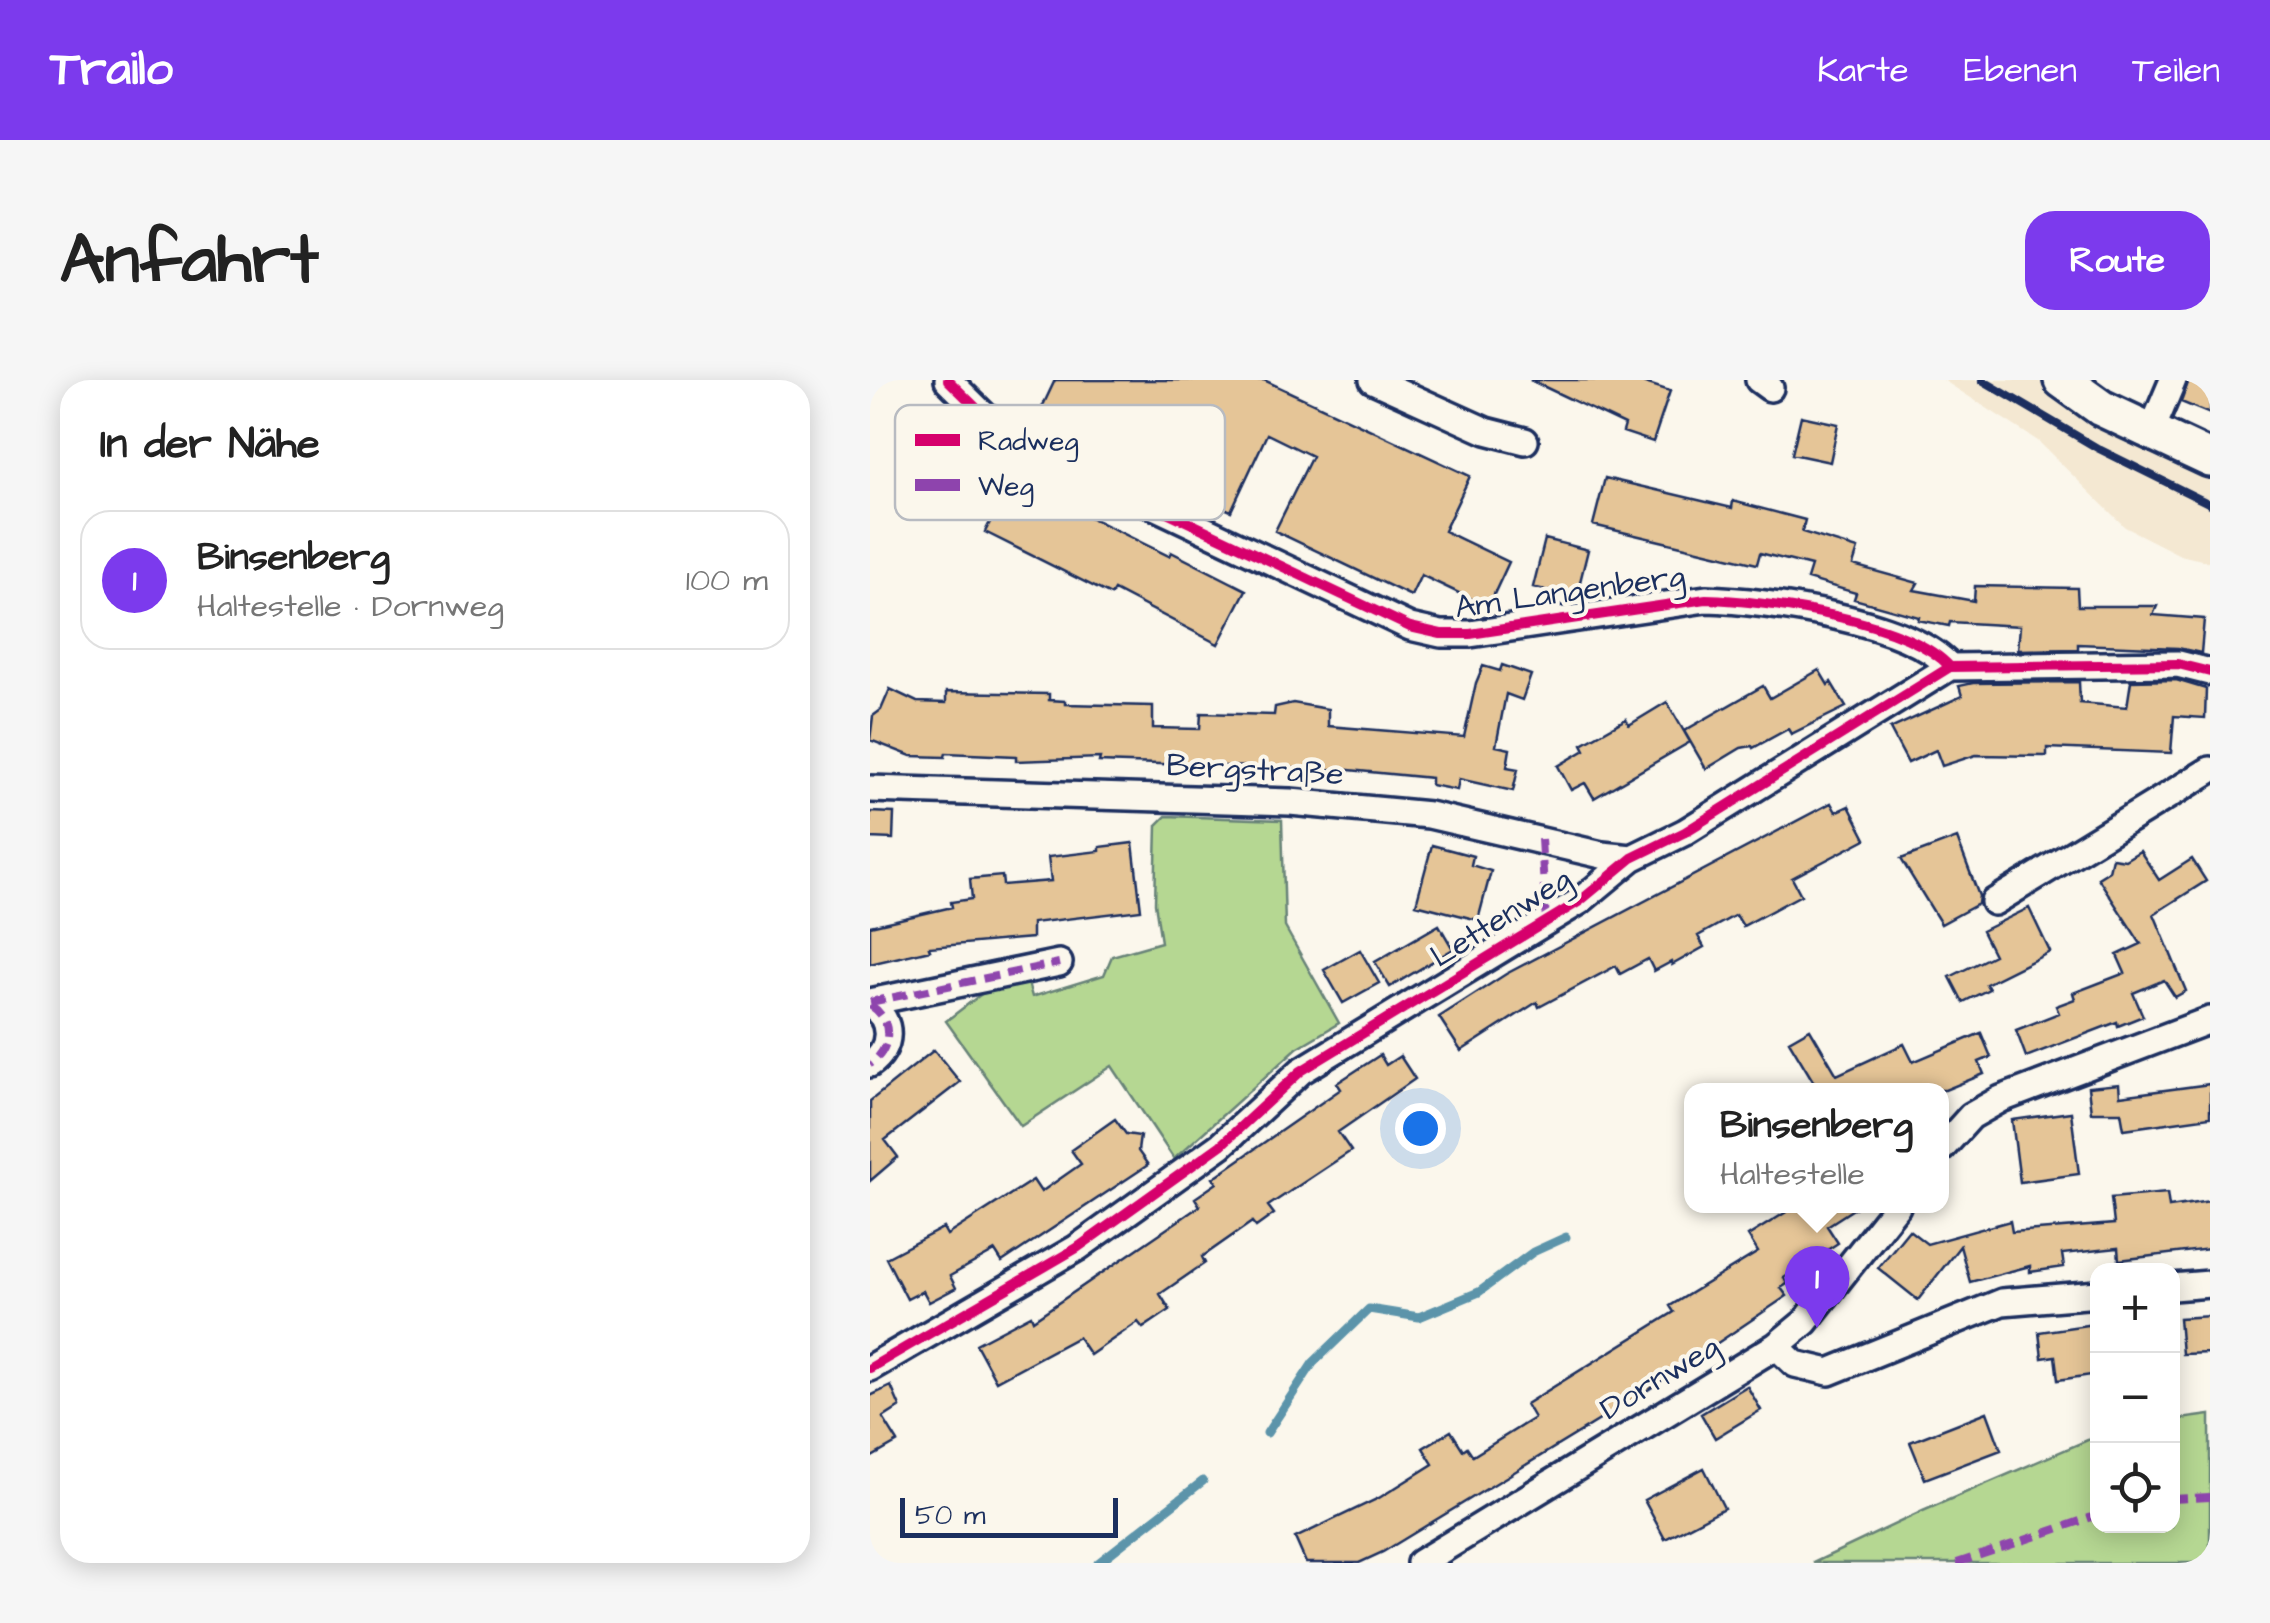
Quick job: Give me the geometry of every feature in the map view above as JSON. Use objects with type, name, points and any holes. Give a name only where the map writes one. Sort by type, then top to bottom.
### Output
[{"type":"main road","points":[[2062,380],[2101,408],[2210,458]]},
{"type":"street","name":"Am Langenberg","points":[[948,380],[973,405]]},
{"type":"street","points":[[1373,380],[1486,431],[1526,441]]},
{"type":"street","points":[[2151,432],[2174,380]]},
{"type":"street","name":"Am Langenberg","points":[[1184,520],[1410,627],[1441,634],[1470,634],[1706,599],[1741,600],[1800,608],[1876,629],[1926,646],[1950,668]]},
{"type":"street","points":[[1950,668],[2178,664],[2210,672]]},
{"type":"street","name":"Lettenweg","points":[[870,1368],[1077,1248],[1221,1146],[1301,1070],[1580,901],[1632,858],[1685,832],[1950,668]]},
{"type":"street","points":[[1994,902],[2210,770]]},
{"type":"street","name":"Bergstraße","points":[[870,789],[1330,806],[1428,815],[1602,855],[1632,858]]},
{"type":"street","points":[[870,1064],[886,1047],[888,1033],[885,1020],[870,1003],[1059,962]]},
{"type":"street","points":[[1949,1141],[1972,1116],[2001,1099],[2210,1020]]},
{"type":"street","name":"Dornweg","points":[[1420,1563],[1776,1346],[1805,1322],[1891,1213]]},
{"type":"street","points":[[2180,1286],[2210,1284]]},
{"type":"street","points":[[1776,1346],[1795,1364],[1829,1372],[2002,1302],[2090,1295]]},
{"type":"shaded area","points":[[1943,380],[2038,380],[2061,400],[2210,474],[2210,562],[2180,555],[2125,527],[2038,441]]},
{"type":"green space","points":[[1166,816],[1282,820],[1285,927],[1339,1023],[1297,1048],[1174,1159],[1112,1066],[1021,1126],[946,1021],[984,992],[1027,979],[1032,997],[1104,975],[1112,956],[1161,942],[1155,903],[1157,825]]},
{"type":"green space","points":[[2210,1415],[2210,1563],[1813,1563],[2090,1439],[2090,1533],[2180,1533],[2180,1419]]},
{"type":"building","points":[[1055,380],[1264,380],[1470,476],[1444,531],[1509,562],[1488,607],[1421,575],[1411,596],[1275,531],[1312,456],[1267,434],[1231,511],[1225,508],[1225,405],[1043,405]]},
{"type":"building","points":[[1530,380],[1636,380],[1670,391],[1653,442],[1623,432],[1625,425]]},
{"type":"building","points":[[2189,380],[2210,380],[2210,414],[2181,402]]},
{"type":"building","points":[[1801,416],[1838,424],[1830,462],[1792,454]]},
{"type":"building","points":[[1605,478],[1732,508],[1733,501],[1805,520],[1802,532],[1858,549],[1853,565],[1918,583],[1914,590],[1974,601],[1975,586],[2077,588],[2078,606],[2157,606],[2153,615],[2204,619],[2201,653],[2178,648],[2078,644],[2078,649],[2018,650],[2020,626],[1950,622],[1949,626],[1918,620],[1919,617],[1854,599],[1856,593],[1807,579],[1811,566],[1760,553],[1757,564],[1593,525]]},
{"type":"building","points":[[991,520],[1096,520],[1246,590],[1218,644],[1114,590],[1111,595],[985,532]]},
{"type":"building","points":[[1545,539],[1588,550],[1576,598],[1533,587]]},
{"type":"building","points":[[1502,665],[1531,675],[1522,700],[1506,694],[1496,746],[1510,749],[1507,767],[1518,769],[1513,791],[1459,779],[1457,790],[1431,785],[1431,778],[1349,770],[1099,762],[1100,758],[1016,761],[1016,756],[946,753],[945,757],[911,756],[870,740],[873,716],[881,710],[890,689],[917,702],[946,703],[946,692],[1049,694],[1049,700],[1065,704],[1153,706],[1153,728],[1200,729],[1201,713],[1274,715],[1275,707],[1293,703],[1328,709],[1328,726],[1464,737],[1483,666],[1500,671]]},
{"type":"building","points":[[1819,670],[1846,707],[1791,734],[1788,729],[1753,748],[1741,748],[1706,769],[1684,731],[1763,686],[1770,698]]},
{"type":"building","points":[[2176,680],[2206,689],[2205,718],[2174,716],[2171,753],[2047,748],[2047,756],[1976,755],[1942,766],[1936,750],[1908,763],[1890,729],[1962,696],[1959,686],[1973,683],[2079,682],[2080,703],[2127,707],[2131,681]]},
{"type":"building","points":[[1667,702],[1690,742],[1594,798],[1585,783],[1571,790],[1558,766],[1585,750],[1582,744],[1626,719],[1629,725]]},
{"type":"building","points":[[1831,803],[1836,812],[1849,806],[1866,839],[1792,878],[1801,895],[1743,926],[1736,915],[1698,936],[1704,947],[1672,965],[1671,962],[1654,971],[1648,959],[1620,974],[1616,966],[1539,1007],[1537,1002],[1461,1051],[1439,1017],[1506,974]]},
{"type":"building","points":[[870,812],[894,813],[893,839],[870,838]]},
{"type":"building","points":[[1957,838],[1979,896],[1978,904],[1941,924],[1901,859]]},
{"type":"building","points":[[1133,843],[1141,910],[1032,923],[1032,938],[929,947],[930,950],[870,964],[870,926],[972,899],[970,879],[1002,876],[1003,885],[1051,881],[1048,857]]},
{"type":"building","points":[[1432,845],[1473,856],[1471,865],[1491,871],[1478,920],[1416,904]]},
{"type":"building","points":[[2140,851],[2159,880],[2192,859],[2206,881],[2154,914],[2186,991],[2175,997],[2164,980],[2133,993],[2143,1016],[2026,1057],[2016,1030],[2059,1013],[2056,1006],[2075,999],[2073,993],[2125,973],[2117,955],[2141,944],[2098,878],[2109,871],[2112,858],[2125,860]]},
{"type":"building","points":[[2029,908],[2050,952],[1986,984],[1989,989],[1963,1002],[1950,977],[1994,955],[1982,931]]},
{"type":"building","points":[[1439,925],[1453,949],[1390,987],[1375,962]]},
{"type":"building","points":[[1360,950],[1379,983],[1343,1003],[1324,970]]},
{"type":"building","points":[[1810,1029],[1837,1075],[1904,1044],[1913,1062],[1981,1033],[1991,1057],[1979,1062],[1984,1074],[1949,1088],[1949,1083],[1814,1083],[1789,1041]]},
{"type":"building","points":[[934,1050],[960,1082],[885,1140],[898,1157],[870,1181],[870,1101]]},
{"type":"building","points":[[1380,1055],[1386,1065],[1400,1056],[1415,1079],[1338,1132],[1351,1151],[1268,1206],[1274,1214],[1256,1227],[1252,1222],[1202,1257],[1205,1263],[1160,1294],[1170,1310],[1143,1328],[1138,1322],[1090,1355],[1078,1337],[996,1381],[976,1344],[1031,1315],[1033,1320],[1200,1206],[1195,1198],[1217,1183],[1213,1178],[1341,1089],[1337,1083]]},
{"type":"building","points":[[2119,1084],[2120,1096],[2210,1084],[2210,1117],[2124,1129],[2121,1112],[2091,1112],[2088,1087]]},
{"type":"building","points":[[2071,1112],[2079,1174],[2020,1182],[2012,1120]]},
{"type":"building","points":[[1115,1119],[1126,1134],[1140,1136],[1138,1151],[1148,1165],[1002,1262],[995,1251],[950,1276],[956,1288],[929,1302],[923,1291],[907,1299],[886,1258],[943,1228],[947,1235],[1033,1180],[1041,1192],[1081,1164],[1071,1150]]},
{"type":"building","points":[[2167,1193],[2169,1207],[2210,1201],[2210,1249],[2119,1260],[2118,1248],[2062,1254],[2064,1267],[2030,1272],[2030,1266],[1970,1282],[1960,1246],[1918,1300],[1878,1268],[1909,1230],[1927,1244],[2010,1221],[2012,1232],[2114,1224],[2111,1198]]},
{"type":"building","points":[[1785,1213],[1847,1213],[1827,1226],[1838,1243],[1784,1278],[1787,1284],[1781,1288],[1787,1296],[1639,1396],[1383,1552],[1359,1563],[1306,1563],[1295,1538],[1379,1498],[1433,1464],[1423,1448],[1451,1431],[1463,1450],[1467,1447],[1473,1456],[1534,1418],[1526,1404],[1674,1312],[1670,1306],[1758,1252],[1748,1236]]},
{"type":"building","points":[[2210,1316],[2210,1353],[2182,1354],[2180,1318]]},
{"type":"building","points":[[2090,1325],[2090,1375],[2058,1380],[2055,1356],[2042,1358],[2039,1332]]},
{"type":"building","points":[[891,1386],[900,1407],[883,1418],[898,1442],[870,1458],[870,1396]]},
{"type":"building","points":[[1747,1386],[1761,1410],[1715,1438],[1701,1414]]},
{"type":"building","points":[[1987,1412],[2001,1450],[1925,1479],[1910,1442]]},
{"type":"building","points":[[1704,1468],[1724,1508],[1665,1539],[1644,1500]]},
{"type":"waterway","points":[[1267,1433],[1313,1363],[1369,1309],[1419,1317],[1479,1292],[1533,1252],[1566,1237]]},
{"type":"waterway","points":[[1098,1563],[1203,1481]]},
{"type":"railway","points":[[1982,380],[2099,449],[2210,504]]},
{"type":"marked path","points":[[1541,839],[1546,921]]},
{"type":"marked path","points":[[870,1002],[1059,963]]},
{"type":"marked path","points":[[870,1005],[883,1018],[887,1034],[883,1051],[870,1064]]},
{"type":"marked path","points":[[2180,1499],[2210,1497]]},
{"type":"marked path","points":[[1957,1563],[2090,1518]]},
{"type":"cycle path","points":[[948,380],[973,405]]},
{"type":"cycle path","points":[[1184,520],[1410,627],[1441,634],[1470,634],[1706,599],[1799,609],[1871,625],[1930,651],[1950,667]]},
{"type":"cycle path","points":[[870,1368],[1077,1248],[1221,1145],[1301,1071],[1580,901],[1632,858],[1685,832],[1950,667],[2178,664],[2210,672]]},
{"type":"place","name":"Binsenberg","points":[[1817,1328]]}]
